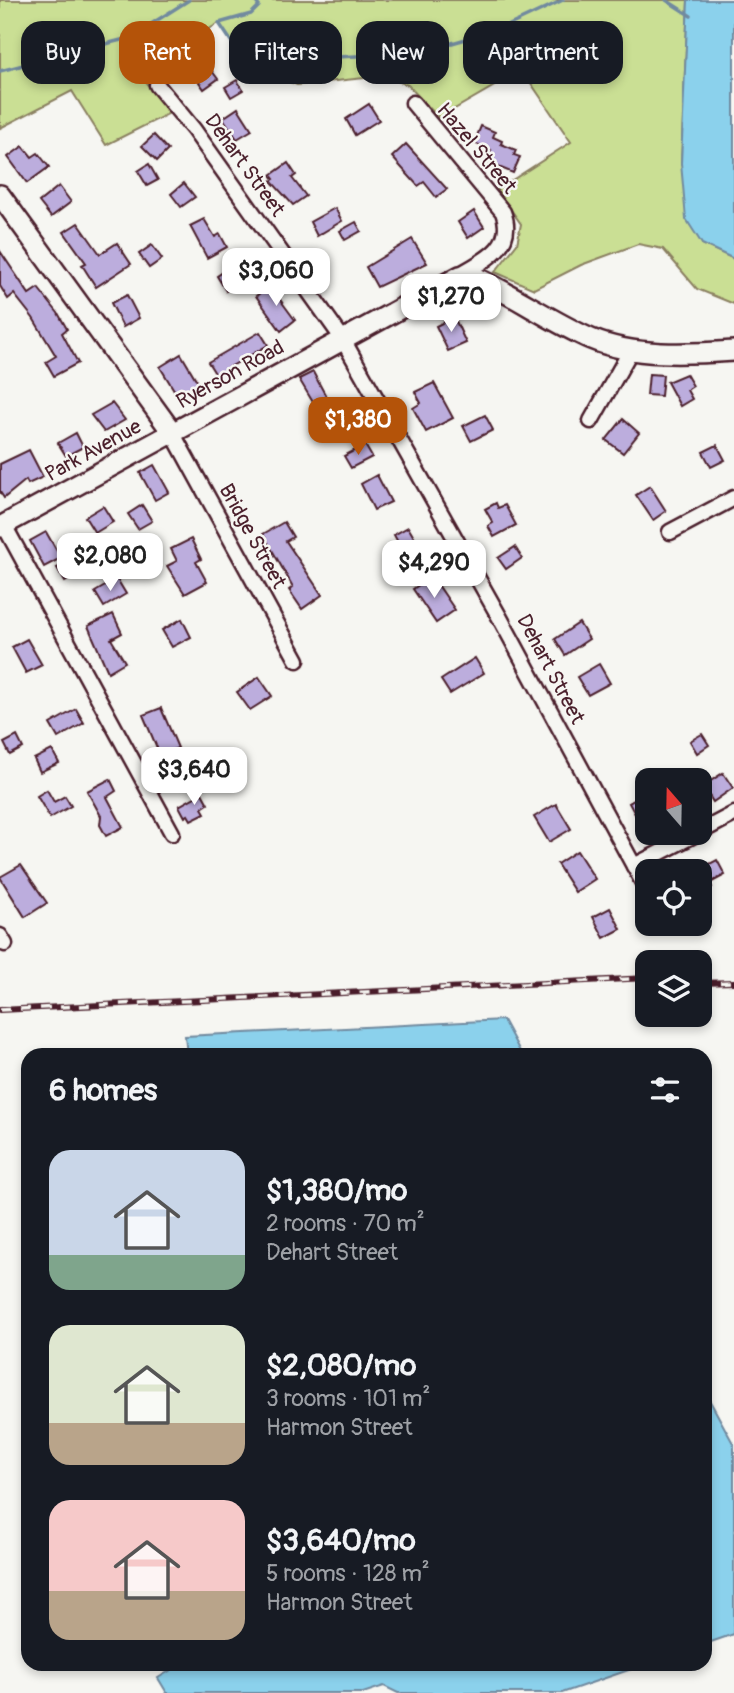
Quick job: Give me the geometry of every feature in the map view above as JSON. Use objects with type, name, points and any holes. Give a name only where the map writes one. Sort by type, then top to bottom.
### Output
[{"type":"street","name":"Dehart Street","points":[[158,85],[202,140],[342,338],[634,866]]},
{"type":"street","name":"Hazel Street","points":[[413,103],[503,212],[506,220],[506,237],[497,251],[454,277]]},
{"type":"street","name":"Ryerson Road","points":[[0,195],[172,432],[454,277]]},
{"type":"street","points":[[454,277],[477,278],[574,331],[631,350],[734,351]]},
{"type":"street","points":[[591,421],[631,350]]},
{"type":"street","name":"Park Avenue","points":[[2,526],[172,432]]},
{"type":"street","name":"Bridge Street","points":[[172,432],[297,660]]},
{"type":"street","points":[[670,532],[734,498]]},
{"type":"street","points":[[2,526],[172,833]]},
{"type":"street","points":[[712,825],[734,814]]},
{"type":"street","points":[[634,866],[674,845]]},
{"type":"green space","points":[[0,0],[688,0],[681,163],[702,244],[734,259],[734,304],[697,289],[663,249],[638,244],[581,265],[534,289],[495,272],[517,244],[521,224],[497,190],[571,142],[532,84],[623,84],[623,21],[463,21],[463,84],[498,84],[439,118],[405,84],[449,84],[449,21],[356,21],[356,79],[342,80],[342,21],[229,21],[229,38],[219,23],[215,25],[215,21],[119,21],[119,84],[147,84],[170,113],[106,145],[72,91],[0,128]]},
{"type":"water","points":[[688,0],[734,0],[734,259],[702,244],[686,219],[681,163]]},
{"type":"water","points":[[503,1020],[518,1048],[186,1048],[185,1036]]},
{"type":"water","points":[[712,1405],[734,1445],[734,1634],[712,1642]]},
{"type":"water","points":[[170,1671],[626,1671],[562,1693],[398,1693],[384,1686],[363,1693],[167,1693],[158,1678]]},
{"type":"building","points":[[239,84],[243,90],[231,97],[225,87]]},
{"type":"building","points":[[369,104],[379,120],[355,135],[346,119]]},
{"type":"building","points":[[238,108],[252,130],[237,139],[223,118]]},
{"type":"building","points":[[481,126],[495,132],[493,137],[502,141],[501,144],[516,150],[514,155],[520,157],[513,173],[486,162],[491,150],[474,143]]},
{"type":"building","points":[[154,135],[168,150],[157,161],[142,146]]},
{"type":"building","points":[[406,144],[447,189],[436,197],[424,182],[418,186],[392,157]]},
{"type":"building","points":[[23,146],[32,157],[38,153],[49,167],[27,183],[8,157]]},
{"type":"building","points":[[288,163],[296,175],[292,178],[306,196],[293,205],[271,181],[274,179],[271,175]]},
{"type":"building","points":[[149,164],[158,180],[147,186],[138,171]]},
{"type":"building","points":[[184,183],[195,197],[181,207],[171,194]]},
{"type":"building","points":[[59,186],[71,202],[51,217],[39,202]]},
{"type":"building","points":[[335,208],[342,221],[317,236],[310,222]]},
{"type":"building","points":[[474,211],[484,227],[468,238],[458,222]]},
{"type":"building","points":[[204,219],[215,237],[220,234],[227,247],[207,258],[190,226]]},
{"type":"building","points":[[356,222],[361,231],[345,240],[340,231]]},
{"type":"building","points":[[78,223],[100,254],[117,243],[131,264],[96,287],[82,265],[86,263],[64,232]]},
{"type":"building","points":[[412,239],[427,263],[377,287],[366,267]]},
{"type":"building","points":[[152,245],[162,259],[149,268],[139,254]]},
{"type":"building","points":[[0,251],[29,294],[38,288],[58,313],[67,329],[62,333],[78,363],[54,376],[46,362],[56,356],[33,318],[14,294],[8,299],[0,286]]},
{"type":"building","points":[[241,260],[249,272],[232,282],[234,285],[226,291],[217,276]]},
{"type":"building","points":[[270,286],[295,320],[281,331],[256,296]]},
{"type":"building","points":[[127,295],[139,318],[123,327],[111,303]]},
{"type":"building","points":[[454,317],[466,343],[448,351],[436,326]]},
{"type":"building","points":[[260,332],[268,345],[216,375],[208,362]]},
{"type":"building","points":[[181,354],[200,386],[179,398],[160,367]]},
{"type":"building","points":[[313,372],[335,413],[323,419],[299,379]]},
{"type":"building","points":[[649,374],[663,375],[661,396],[647,395]]},
{"type":"building","points":[[686,374],[693,386],[687,390],[692,399],[680,406],[667,382]]},
{"type":"building","points":[[434,383],[453,418],[426,432],[413,408],[421,403],[415,392]]},
{"type":"building","points":[[112,403],[125,420],[104,432],[91,415]]},
{"type":"building","points":[[485,415],[493,430],[471,441],[463,426]]},
{"type":"building","points":[[623,419],[639,433],[623,453],[606,440]]},
{"type":"building","points":[[76,433],[83,447],[66,456],[58,443]]},
{"type":"building","points":[[365,445],[372,457],[351,468],[344,456]]},
{"type":"building","points":[[717,445],[725,460],[711,467],[703,452]]},
{"type":"building","points":[[29,450],[43,477],[28,484],[26,480],[4,498],[0,492],[0,464]]},
{"type":"building","points":[[154,465],[169,492],[155,500],[140,473]]},
{"type":"building","points":[[377,475],[391,502],[374,510],[361,484]]},
{"type":"building","points":[[650,486],[666,511],[653,520],[636,495]]},
{"type":"building","points":[[496,503],[498,508],[505,505],[516,525],[494,537],[488,526],[493,523],[485,509]]},
{"type":"building","points":[[142,505],[152,521],[138,529],[128,514]]},
{"type":"building","points":[[103,506],[113,522],[95,533],[85,517]]},
{"type":"building","points":[[284,522],[293,537],[286,541],[322,595],[302,609],[289,590],[293,587],[263,534]]},
{"type":"building","points":[[408,527],[421,549],[406,557],[394,535]]},
{"type":"building","points":[[46,532],[61,558],[44,567],[30,541]]},
{"type":"building","points":[[191,539],[201,559],[196,562],[207,582],[185,594],[167,566],[177,561],[171,549]]},
{"type":"building","points":[[515,547],[522,558],[506,569],[498,558]]},
{"type":"building","points":[[75,558],[80,569],[76,571],[78,575],[65,582],[57,568]]},
{"type":"building","points":[[432,576],[455,610],[436,623],[413,589]]},
{"type":"building","points":[[117,579],[126,594],[104,607],[95,592]]},
{"type":"building","points":[[113,614],[122,633],[111,639],[125,662],[108,672],[88,626]]},
{"type":"building","points":[[182,619],[191,637],[172,647],[162,630]]},
{"type":"building","points":[[579,623],[589,639],[565,655],[555,639]]},
{"type":"building","points":[[27,639],[42,665],[26,673],[12,647]]},
{"type":"building","points":[[475,658],[484,673],[450,694],[441,680]]},
{"type":"building","points":[[599,664],[610,683],[588,695],[577,677]]},
{"type":"building","points":[[259,677],[272,696],[250,710],[237,692]]},
{"type":"building","points":[[161,708],[178,748],[160,755],[143,715]]},
{"type":"building","points":[[76,709],[84,723],[58,738],[50,724]]},
{"type":"building","points":[[702,734],[709,745],[697,753],[690,741]]},
{"type":"building","points":[[17,736],[23,748],[10,755],[4,743]]},
{"type":"building","points":[[52,750],[59,763],[40,772],[34,759]]},
{"type":"building","points":[[723,773],[733,788],[713,802],[712,780]]},
{"type":"building","points":[[110,779],[116,791],[107,797],[123,827],[106,836],[100,825],[101,816],[87,791]]},
{"type":"building","points":[[47,790],[54,802],[65,796],[71,806],[50,818],[37,796]]},
{"type":"building","points":[[202,793],[208,804],[202,808],[205,813],[191,820],[188,815],[185,817],[179,806]]},
{"type":"building","points":[[635,800],[635,814],[629,803]]},
{"type":"building","points":[[556,804],[571,829],[549,842],[534,817]]},
{"type":"building","points":[[577,851],[595,879],[575,892],[557,864]]},
{"type":"building","points":[[717,860],[725,875],[712,882],[712,863]]},
{"type":"building","points":[[21,865],[47,903],[25,917],[0,877]]},
{"type":"building","points":[[610,908],[621,929],[604,938],[593,917]]},
{"type":"waterway","points":[[0,71],[129,38],[189,0]]},
{"type":"waterway","points":[[254,0],[259,6],[251,14],[219,23],[237,50],[261,71],[336,57],[417,53],[501,29],[563,0]]},
{"type":"waterway","points":[[666,0],[691,16]]},
{"type":"railway","points":[[0,1010],[635,979]]},
{"type":"railway","points":[[712,983],[734,982]]}]
